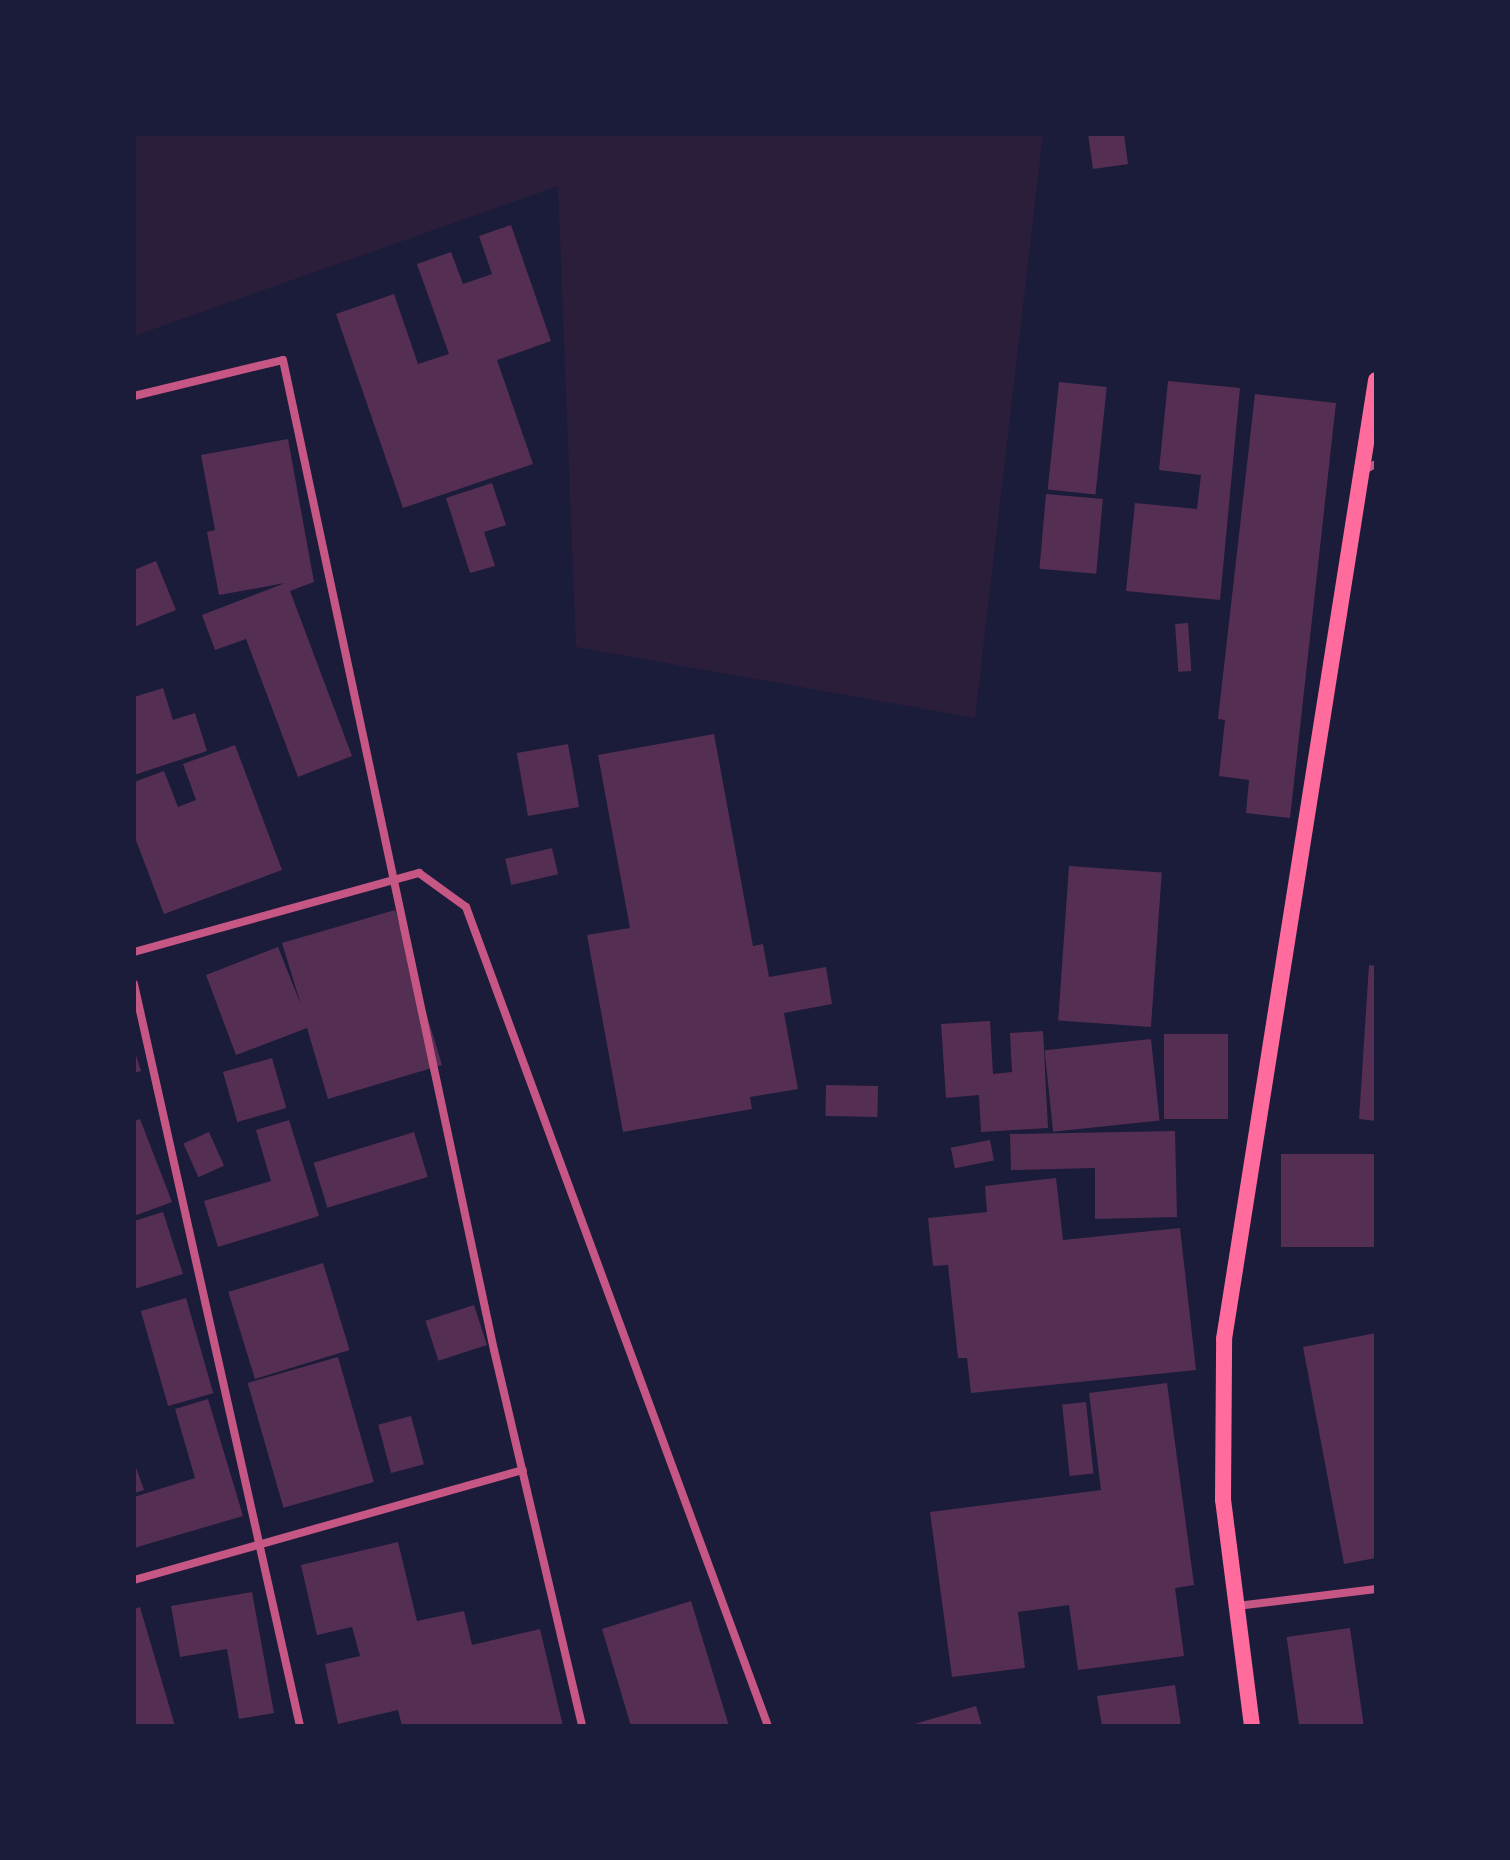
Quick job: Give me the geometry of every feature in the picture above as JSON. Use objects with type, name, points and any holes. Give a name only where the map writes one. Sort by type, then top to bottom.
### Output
[{"type":"main road","points":[[1252,1726],[1223,1500],[1224,1339],[1369,468],[1376,380]]},
{"type":"street","points":[[134,396],[283,360],[393,879],[582,1726]]},
{"type":"street","points":[[134,952],[419,873],[466,907],[768,1726]]},
{"type":"street","points":[[134,984],[300,1726]]},
{"type":"street","points":[[134,1580],[523,1470]]},
{"type":"street","points":[[1237,1606],[1376,1589]]},
{"type":"shaded area","points":[[134,134],[1043,134],[975,718],[576,647],[558,186],[134,336]]},
{"type":"building","points":[[1088,134],[1124,134],[1128,164],[1093,169]]},
{"type":"building","points":[[511,225],[551,341],[497,360],[533,464],[403,508],[336,314],[394,294],[418,364],[449,354],[417,264],[451,252],[463,284],[492,274],[479,236]]},
{"type":"building","points":[[1168,381],[1240,388],[1220,600],[1126,591],[1135,503],[1197,509],[1201,475],[1159,470]]},
{"type":"building","points":[[1059,382],[1107,387],[1095,494],[1048,489]]},
{"type":"building","points":[[1255,394],[1336,403],[1290,818],[1246,813],[1249,780],[1219,776],[1225,720],[1218,719]]},
{"type":"building","points":[[288,439],[314,582],[290,591],[352,756],[298,777],[246,639],[215,650],[202,615],[285,583],[219,595],[207,532],[215,530],[201,455]]},
{"type":"building","points":[[492,483],[506,525],[484,532],[495,566],[470,573],[446,498]]},
{"type":"building","points":[[1046,494],[1103,499],[1096,574],[1039,569]]},
{"type":"building","points":[[156,561],[176,610],[134,627],[134,570]]},
{"type":"building","points":[[1188,623],[1191,671],[1178,672],[1175,624]]},
{"type":"building","points":[[163,688],[173,720],[195,713],[207,751],[134,775],[134,697]]},
{"type":"building","points":[[714,734],[753,946],[763,944],[769,977],[826,967],[832,1004],[784,1013],[798,1089],[750,1097],[752,1109],[623,1132],[587,935],[630,928],[598,755]]},
{"type":"building","points":[[568,744],[579,807],[528,816],[517,753]]},
{"type":"building","points":[[235,745],[282,870],[164,914],[134,835],[134,782],[164,771],[178,807],[196,800],[183,764]]},
{"type":"building","points":[[552,848],[558,874],[511,885],[505,859]]},
{"type":"building","points":[[1069,866],[1162,872],[1151,1027],[1058,1021]]},
{"type":"building","points":[[395,910],[442,1065],[328,1099],[307,1028],[236,1055],[206,975],[278,947],[301,1005],[282,943]]},
{"type":"building","points":[[1369,965],[1376,966],[1376,1121],[1359,1119]]},
{"type":"building","points":[[990,1021],[993,1074],[1012,1072],[1010,1033],[1043,1031],[1048,1128],[981,1132],[979,1095],[946,1098],[941,1024]]},
{"type":"building","points":[[1164,1034],[1228,1034],[1228,1119],[1164,1119]]},
{"type":"building","points":[[1151,1039],[1160,1121],[1053,1132],[1045,1050]]},
{"type":"building","points":[[134,1049],[141,1071],[134,1073]]},
{"type":"building","points":[[272,1058],[286,1108],[237,1122],[223,1072]]},
{"type":"building","points":[[826,1085],[878,1086],[877,1117],[825,1116]]},
{"type":"building","points":[[140,1119],[172,1202],[134,1216],[134,1121]]},
{"type":"building","points":[[289,1120],[319,1216],[218,1247],[204,1201],[271,1181],[256,1130]]},
{"type":"building","points":[[1175,1131],[1177,1217],[1095,1219],[1095,1168],[1011,1170],[1010,1134]]},
{"type":"building","points":[[209,1132],[224,1166],[198,1177],[183,1143]]},
{"type":"building","points":[[414,1132],[428,1177],[327,1208],[314,1163]]},
{"type":"building","points":[[990,1140],[994,1161],[955,1168],[951,1148]]},
{"type":"building","points":[[1281,1154],[1376,1154],[1376,1247],[1281,1247]]},
{"type":"building","points":[[1056,1178],[1063,1240],[1180,1228],[1196,1370],[971,1393],[967,1358],[958,1358],[948,1265],[933,1266],[928,1218],[987,1212],[985,1186]]},
{"type":"building","points":[[163,1212],[183,1274],[134,1289],[134,1221]]},
{"type":"building","points":[[323,1263],[350,1350],[255,1379],[228,1292]]},
{"type":"building","points":[[186,1298],[213,1393],[168,1406],[141,1311]]},
{"type":"building","points":[[474,1305],[487,1345],[438,1361],[425,1321]]},
{"type":"building","points":[[1376,1333],[1376,1558],[1344,1564],[1303,1347]]},
{"type":"building","points":[[338,1357],[374,1482],[283,1508],[248,1383]]},
{"type":"building","points":[[1167,1383],[1194,1585],[1175,1588],[1184,1656],[1078,1670],[1069,1605],[1018,1612],[1025,1668],[952,1677],[930,1512],[1101,1490],[1089,1393]]},
{"type":"building","points":[[208,1399],[243,1516],[134,1548],[134,1497],[195,1478],[175,1409]]},
{"type":"building","points":[[1086,1402],[1094,1474],[1070,1476],[1062,1405]]},
{"type":"building","points":[[411,1416],[424,1464],[391,1473],[378,1425]]},
{"type":"building","points":[[134,1462],[144,1490],[134,1493]]},
{"type":"building","points":[[398,1542],[417,1621],[464,1611],[472,1645],[540,1629],[563,1726],[402,1726],[398,1710],[338,1724],[325,1664],[360,1656],[352,1627],[317,1635],[301,1565]]},
{"type":"building","points":[[252,1592],[274,1713],[239,1719],[227,1649],[180,1657],[171,1606]]},
{"type":"building","points":[[691,1601],[729,1726],[631,1726],[602,1629]]},
{"type":"building","points":[[140,1607],[175,1726],[134,1726],[134,1609]]},
{"type":"building","points":[[1350,1628],[1364,1726],[1299,1726],[1287,1637]]},
{"type":"building","points":[[1175,1685],[1181,1726],[1102,1726],[1097,1696]]},
{"type":"building","points":[[976,1706],[982,1726],[911,1725]]}]
